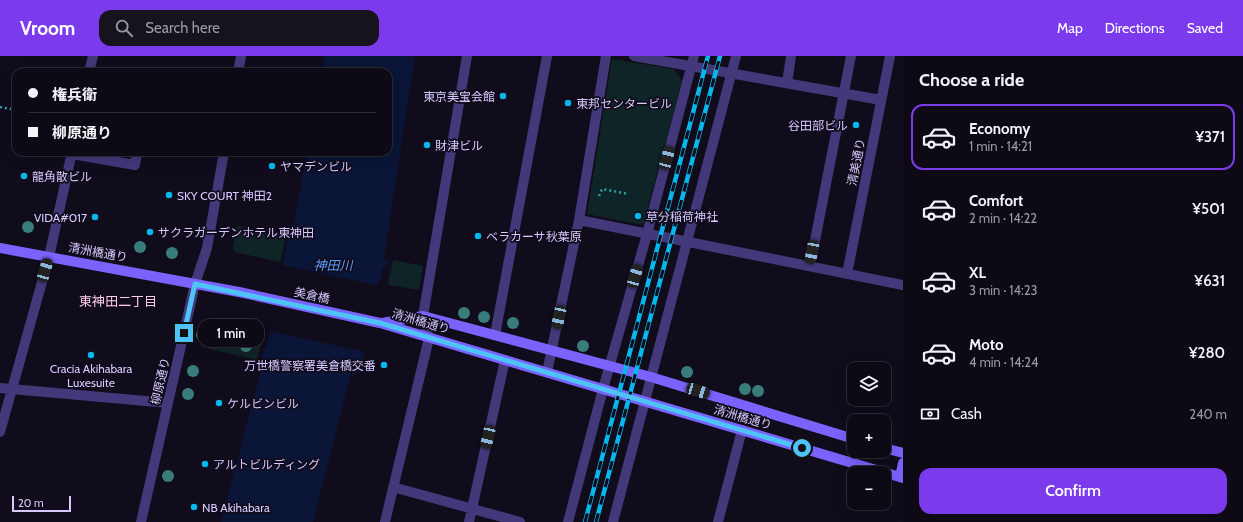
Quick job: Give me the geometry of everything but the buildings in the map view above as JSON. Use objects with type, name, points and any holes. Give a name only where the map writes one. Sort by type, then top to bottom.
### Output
[{"type":"street","points":[[90,68],[93,56]]},
{"type":"street","points":[[239,68],[241,56]]},
{"type":"street","points":[[385,522],[429,338],[423,316],[467,56]]},
{"type":"street","points":[[495,334],[547,56]]},
{"type":"street","points":[[548,372],[579,220],[606,56]]},
{"type":"street","points":[[634,56],[693,61],[731,73],[882,100]]},
{"type":"street","points":[[613,522],[736,56]]},
{"type":"street","points":[[787,83],[791,56]]},
{"type":"street","points":[[810,266],[851,56]]},
{"type":"street","name":"清美通り","points":[[847,274],[890,56]]},
{"type":"street","points":[[568,522],[693,61]]},
{"type":"street","points":[[0,432],[49,257],[71,156]]},
{"type":"street","points":[[88,156],[135,165],[136,156]]},
{"type":"street","name":"柳原通り","points":[[141,522],[195,284],[207,248],[223,156]]},
{"type":"street","points":[[579,220],[903,285]]},
{"type":"street","name":"清洲橋通り","points":[[0,248],[239,292]]},
{"type":"street","name":"美倉橋","points":[[239,292],[380,323]]},
{"type":"street","name":"清洲橋通り","points":[[380,323],[423,316],[495,334],[651,377],[847,436]]},
{"type":"street","name":"清洲橋通り","points":[[380,323],[902,478]]},
{"type":"street","points":[[469,522],[505,360]]},
{"type":"street","points":[[0,388],[168,403]]},
{"type":"street","points":[[718,522],[742,430]]},
{"type":"street","points":[[891,450],[903,453]]},
{"type":"street","points":[[902,478],[903,463]]},
{"type":"street","points":[[393,487],[520,522]]},
{"type":"path","points":[[0,107],[12,109]]},
{"type":"path","points":[[582,200],[597,201],[602,189],[629,194]]},
{"type":"green space","points":[[612,59],[674,69],[682,81],[643,225],[587,214]]},
{"type":"green space","points":[[237,226],[286,236],[280,262],[235,252],[233,247]]},
{"type":"green space","points":[[393,260],[423,266],[419,290],[388,285]]},
{"type":"green space","points":[[215,321],[264,332],[257,360],[209,349]]},
{"type":"water","name":"神田川","points":[[324,56],[415,56],[384,259],[389,263],[382,269],[382,279],[379,281],[360,374],[351,373],[313,522],[221,522],[264,359],[261,357],[269,337],[287,242],[291,240],[306,156],[392,156],[392,68],[322,68]]},
{"type":"pier","points":[[282,265],[380,286],[367,352],[268,331]]},
{"type":"railway","points":[[585,522],[708,56]]},
{"type":"railway","points":[[596,522],[720,56]]},
{"type":"place","name":"東京美宝会館","points":[[503,96]]},
{"type":"place","name":"東邦センタービル","points":[[568,103]]},
{"type":"place","name":"谷田部ビル","points":[[856,125]]},
{"type":"place","name":"財津ビル","points":[[427,145]]},
{"type":"place","name":"ヤマデンビル","points":[[272,166]]},
{"type":"place","name":"龍角散ビル","points":[[24,176]]},
{"type":"place","name":"SKY COURT 神田2","points":[[169,195]]},
{"type":"place","name":"草分稲荷神社","points":[[638,216]]},
{"type":"place","name":"VIDA#017","points":[[95,217]]},
{"type":"place","name":"サクラガーデンホテル東神田","points":[[150,232]]},
{"type":"place","name":"ベラカーサ秋葉原","points":[[478,236]]},
{"type":"place","name":"Cracia Akihabara Luxesuite","points":[[91,355]]},
{"type":"place","name":"万世橋警察署美倉橋交番","points":[[384,365]]},
{"type":"place","name":"ケルビンビル","points":[[219,403]]},
{"type":"place","name":"アルトビルディング","points":[[205,464]]},
{"type":"place","name":"NB Akihabara","points":[[194,507]]},
{"type":"district","name":"東神田二丁目","points":[[118,301]]},
{"type":"route","points":[[184,333],[195,284],[239,292],[380,323],[802,448]]}]
